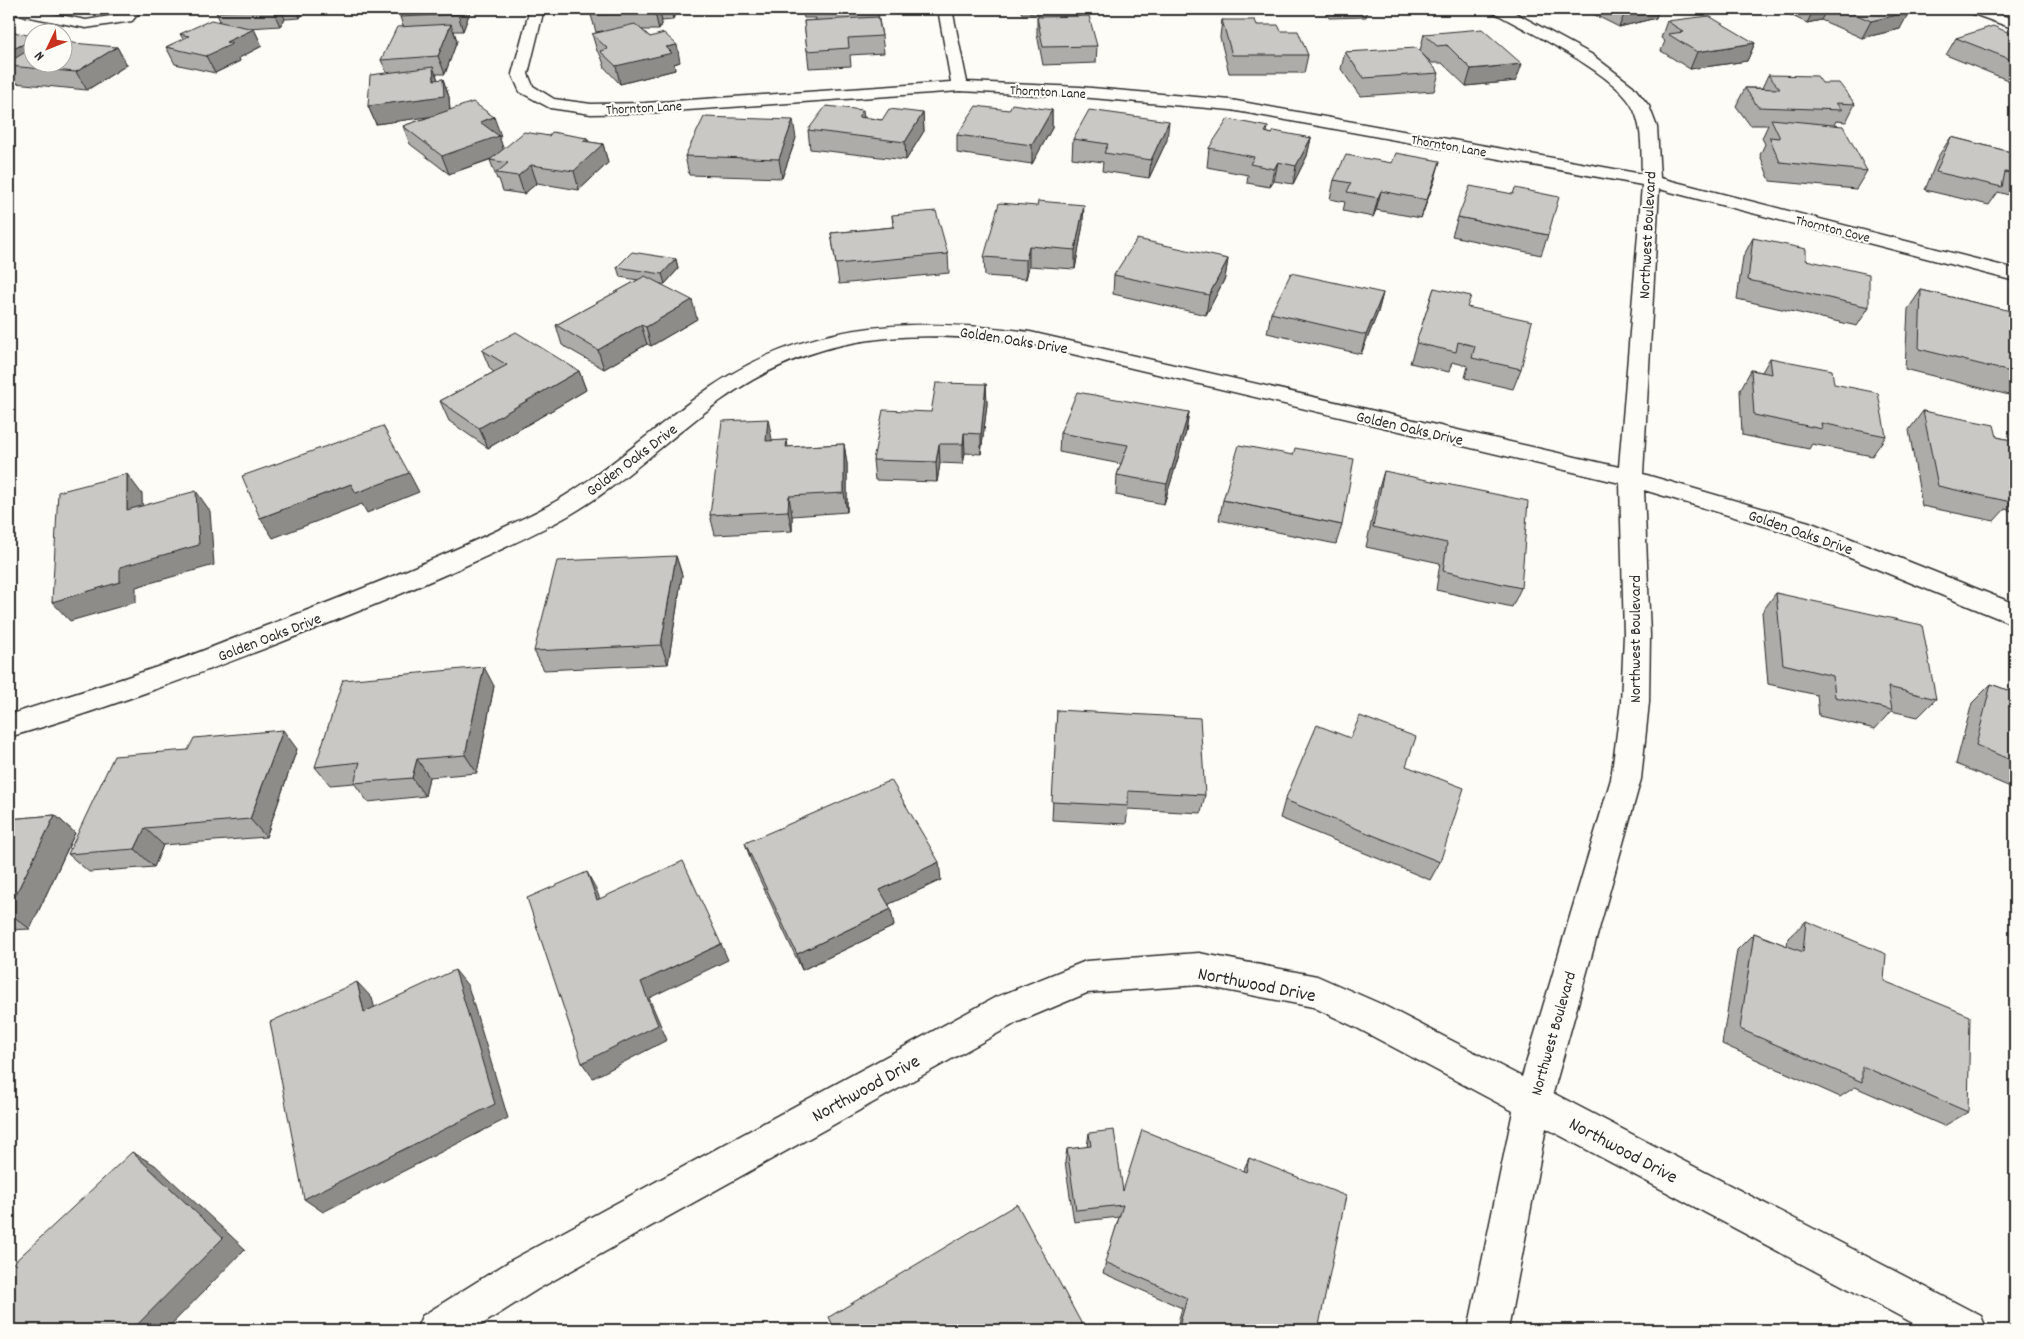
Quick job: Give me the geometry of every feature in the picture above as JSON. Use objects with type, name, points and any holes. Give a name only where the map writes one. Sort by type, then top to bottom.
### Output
[{"type":"street","points":[[12,9],[86,24],[131,13]]},
{"type":"street","name":"Thornton Lane","points":[[537,9],[520,74],[526,88],[550,103],[591,109],[645,108],[960,86],[1080,92],[1231,106],[1651,182]]},
{"type":"street","points":[[945,9],[960,86]]},
{"type":"street","name":"Northwest Boulevard","points":[[1488,1330],[1533,1100],[1626,779],[1635,702],[1637,635],[1632,478],[1651,182],[1649,127],[1641,106],[1627,89],[1586,57],[1498,9]]},
{"type":"street","points":[[1973,9],[2015,25]]},
{"type":"street","name":"Thornton Cove","points":[[1651,182],[2015,275]]},
{"type":"street","name":"Golden Oaks Drive","points":[[9,726],[161,678],[334,611],[517,532],[594,490],[732,382],[770,361],[813,345],[856,336],[943,329],[987,332],[1030,338],[1632,478],[1800,528],[2015,615]]},
{"type":"street","name":"Northwood Drive","points":[[436,1330],[524,1275],[1006,1010],[1086,977],[1199,969],[1317,992],[1371,1017],[1533,1100],[1967,1330]]},
{"type":"building","points":[[218,9],[273,9],[216,12]]},
{"type":"building","points":[[403,9],[459,9],[458,14],[400,17]]},
{"type":"building","points":[[594,9],[657,9],[655,13],[591,15]]},
{"type":"building","points":[[815,9],[858,9],[816,11]]},
{"type":"building","points":[[1843,9],[1902,9],[1909,12],[1871,21]]},
{"type":"building","points":[[1089,16],[1097,46],[1043,47],[1037,17]]},
{"type":"building","points":[[1709,16],[1755,43],[1697,52],[1668,34],[1684,32],[1667,21]]},
{"type":"building","points":[[878,17],[882,36],[848,38],[849,48],[807,51],[804,21]]},
{"type":"building","points":[[211,20],[254,29],[226,42],[232,44],[206,56],[166,47],[189,36],[180,34]]},
{"type":"building","points":[[1222,20],[1255,20],[1257,25],[1278,25],[1281,31],[1298,31],[1308,55],[1232,55]]},
{"type":"building","points":[[451,24],[438,56],[381,60],[397,27]]},
{"type":"building","points":[[635,24],[650,37],[664,33],[677,45],[666,47],[672,53],[616,66],[600,51],[608,49],[592,34]]},
{"type":"building","points":[[1993,26],[2015,35],[2015,61],[1956,38]]},
{"type":"building","points":[[1482,29],[1522,64],[1471,69],[1447,45],[1437,46],[1424,34]]},
{"type":"building","points":[[9,31],[22,34],[22,45],[9,51]]},
{"type":"building","points":[[72,43],[117,47],[76,72],[72,72]]},
{"type":"building","points":[[1417,48],[1439,73],[1364,78],[1345,52]]},
{"type":"building","points":[[22,54],[22,67],[9,66],[9,62]]},
{"type":"building","points":[[433,67],[434,80],[443,79],[444,96],[368,106],[370,75]]},
{"type":"building","points":[[1768,75],[1817,76],[1822,83],[1839,83],[1855,104],[1836,103],[1842,110],[1758,107],[1745,88],[1780,89]]},
{"type":"building","points":[[473,102],[494,117],[480,122],[499,136],[442,156],[403,126]]},
{"type":"building","points":[[1012,104],[1052,110],[1032,145],[957,135],[976,106],[1009,110]]},
{"type":"building","points":[[826,106],[863,110],[858,117],[882,120],[889,109],[923,113],[905,142],[808,130]]},
{"type":"building","points":[[1089,110],[1169,121],[1151,160],[1104,153],[1108,144],[1073,139]]},
{"type":"building","points":[[704,117],[793,120],[779,159],[685,156]]},
{"type":"building","points":[[1228,119],[1268,127],[1265,132],[1272,134],[1274,131],[1311,138],[1296,166],[1278,162],[1274,169],[1250,164],[1254,157],[1209,148]]},
{"type":"building","points":[[1771,119],[1843,126],[1867,171],[1780,162],[1769,137],[1780,138]]},
{"type":"building","points":[[524,132],[549,136],[552,132],[587,138],[583,141],[603,144],[574,171],[531,165],[518,176],[496,173],[508,163],[490,160]]},
{"type":"building","points":[[1951,137],[2015,153],[2015,174],[2005,172],[2002,187],[1936,172]]},
{"type":"building","points":[[1396,153],[1440,161],[1427,200],[1381,191],[1378,198],[1347,192],[1351,183],[1334,180],[1346,155],[1392,163]]},
{"type":"building","points":[[1470,186],[1513,194],[1515,188],[1559,197],[1548,235],[1458,217]]},
{"type":"building","points":[[1038,201],[1084,205],[1075,250],[1029,246],[1026,260],[984,257],[999,203],[1037,206]]},
{"type":"building","points":[[936,211],[948,254],[836,264],[831,233],[894,227],[892,215]]},
{"type":"building","points":[[1753,238],[1806,249],[1806,260],[1869,274],[1869,307],[1748,280]]},
{"type":"building","points":[[1137,239],[1228,259],[1209,295],[1114,275]]},
{"type":"building","points":[[632,252],[676,259],[662,274],[617,267]]},
{"type":"building","points":[[1291,273],[1383,293],[1366,335],[1271,313]]},
{"type":"building","points":[[645,276],[692,300],[646,327],[641,325],[598,350],[556,325]]},
{"type":"building","points":[[1434,288],[1471,296],[1467,307],[1532,321],[1521,369],[1472,358],[1475,346],[1458,342],[1456,352],[1416,343]]},
{"type":"building","points":[[1921,290],[2015,312],[2015,373],[1919,349]]},
{"type":"building","points":[[516,332],[579,371],[479,428],[440,401],[507,365],[482,350]]},
{"type":"building","points":[[1770,358],[1832,370],[1834,384],[1878,393],[1886,436],[1821,423],[1822,429],[1754,415],[1751,370],[1772,374]]},
{"type":"building","points":[[936,383],[986,384],[981,434],[964,433],[963,444],[939,444],[936,462],[873,460],[883,410],[931,412]]},
{"type":"building","points":[[1077,392],[1189,412],[1167,484],[1117,475],[1128,445],[1060,433]]},
{"type":"building","points":[[1923,411],[1994,425],[1997,437],[2015,441],[2015,488],[2008,486],[2011,502],[1938,486]]},
{"type":"building","points":[[768,419],[766,441],[787,440],[786,447],[844,444],[844,493],[789,496],[788,511],[710,515],[722,421]]},
{"type":"building","points":[[383,426],[409,473],[356,493],[351,484],[260,518],[242,476]]},
{"type":"building","points":[[1239,445],[1293,455],[1295,448],[1354,459],[1342,525],[1223,500]]},
{"type":"building","points":[[1384,471],[1528,501],[1521,588],[1443,571],[1447,543],[1373,527]]},
{"type":"building","points":[[127,474],[127,510],[196,491],[199,545],[120,567],[120,582],[52,602],[58,492]]},
{"type":"building","points":[[676,556],[661,645],[534,651],[557,561]]},
{"type":"building","points":[[1776,593],[1922,625],[1936,699],[1888,687],[1892,710],[1835,697],[1833,676],[1783,664]]},
{"type":"building","points":[[484,667],[465,755],[417,759],[412,778],[354,783],[360,762],[315,767],[343,680]]},
{"type":"building","points":[[1991,684],[2015,693],[2015,762],[1976,745]]},
{"type":"building","points":[[1057,710],[1200,718],[1205,795],[1128,791],[1128,806],[1052,802]]},
{"type":"building","points":[[1360,716],[1416,737],[1406,766],[1464,788],[1440,862],[1285,800],[1317,725],[1350,738]]},
{"type":"building","points":[[283,730],[250,819],[145,828],[135,849],[68,854],[114,756],[188,750],[194,738]]},
{"type":"building","points":[[891,780],[939,862],[880,890],[891,909],[797,954],[745,843]]},
{"type":"building","points":[[55,815],[9,908],[9,819]]},
{"type":"building","points":[[683,861],[721,944],[641,982],[658,1025],[582,1063],[527,898],[587,872],[597,900]]},
{"type":"building","points":[[1806,921],[1886,954],[1884,981],[1970,1016],[1968,1112],[1862,1066],[1862,1082],[1740,1029],[1754,933],[1803,952]]},
{"type":"building","points":[[455,970],[495,1104],[304,1199],[270,1022],[357,982],[364,1012]]},
{"type":"building","points":[[1114,1130],[1123,1191],[1142,1130],[1246,1172],[1249,1158],[1346,1196],[1318,1330],[1178,1330],[1187,1298],[1105,1262],[1123,1205],[1076,1210],[1067,1149],[1091,1146],[1089,1133]]},
{"type":"building","points":[[132,1152],[223,1238],[132,1330],[9,1330],[9,1267]]},
{"type":"building","points":[[1017,1204],[1085,1330],[835,1330],[829,1317]]}]
